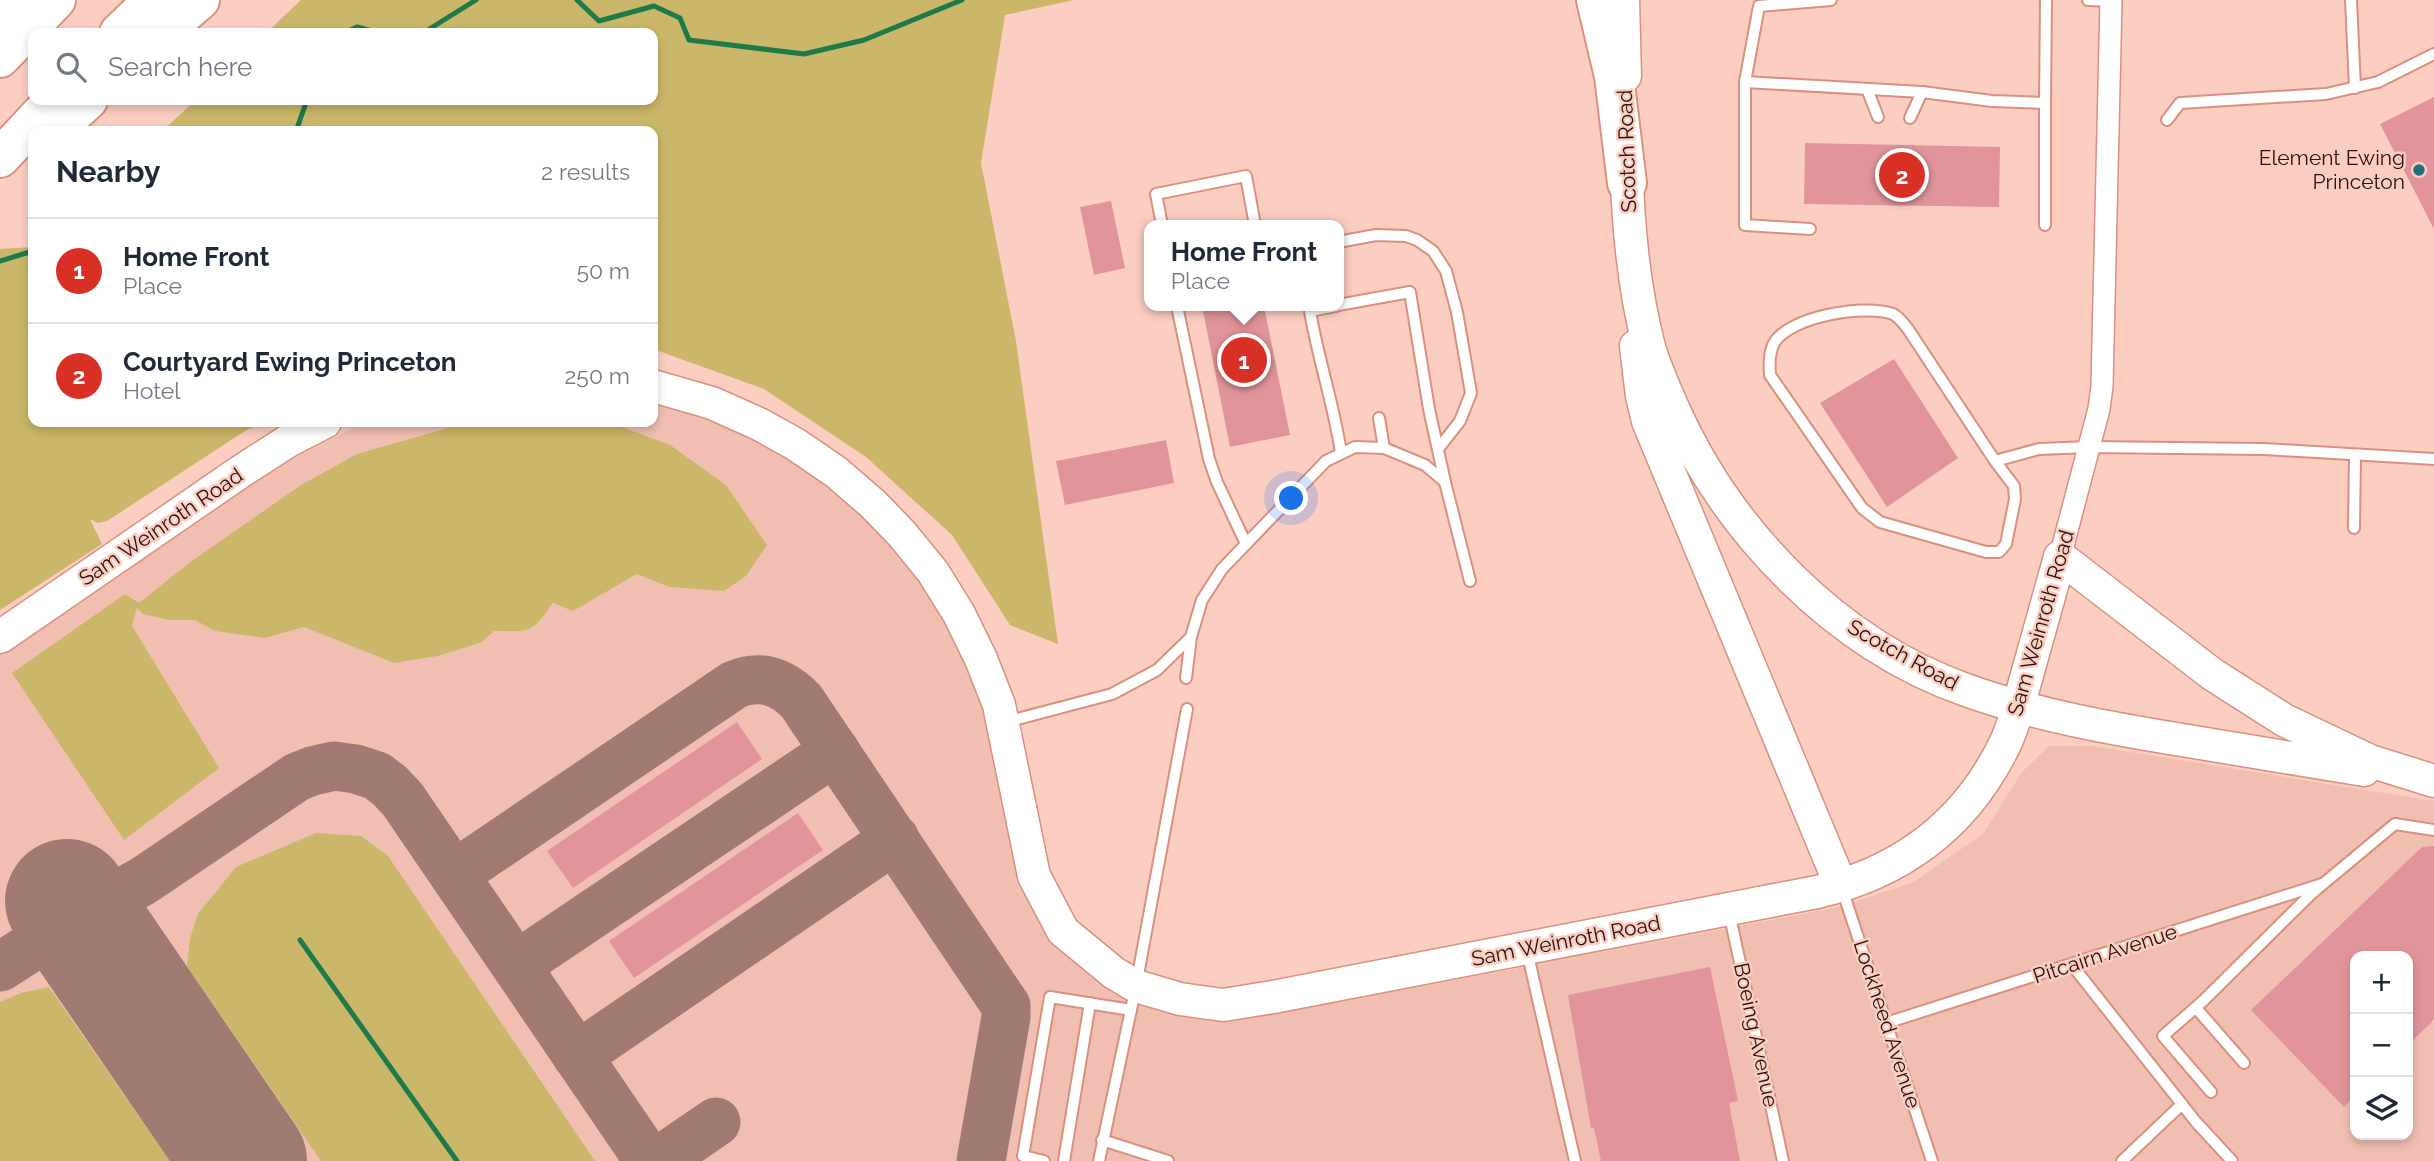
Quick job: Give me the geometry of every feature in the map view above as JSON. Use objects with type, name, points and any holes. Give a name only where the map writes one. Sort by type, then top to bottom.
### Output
[{"type":"highway","points":[[0,15],[13,0]]},
{"type":"highway","points":[[29,28],[56,0]]},
{"type":"highway","points":[[124,28],[153,0]]},
{"type":"highway","points":[[168,28],[200,0]]},
{"type":"highway","points":[[1596,0],[1614,76],[1627,183]]},
{"type":"highway","points":[[0,58],[28,29]]},
{"type":"highway","points":[[30,126],[49,105]]},
{"type":"highway","points":[[59,126],[83,105]]},
{"type":"highway","points":[[0,158],[28,128]]},
{"type":"highway","points":[[0,181],[28,155]]},
{"type":"main road","name":"Scotch Road","points":[[1623,0],[1627,183],[1633,272],[1650,349],[1678,420],[1717,488],[1744,526],[1780,568],[1840,620],[1885,650],[1927,674],[2018,708],[2106,727],[2434,781]]},
{"type":"main road","points":[[1633,272],[1633,318],[1638,369],[1648,421],[1841,886]]},
{"type":"main road","name":"Sam Weinroth Road","points":[[658,387],[712,403],[795,443],[836,472],[873,504],[933,572],[959,614],[981,659],[1004,722],[1034,876],[1063,930],[1114,973],[1133,998],[1180,999],[1223,1005],[1273,998],[1841,886],[1882,871],[1951,822],[1993,767],[2005,745],[2018,708],[2060,556]]},
{"type":"main road","name":"Sam Weinroth Road","points":[[0,637],[240,472],[315,427]]},
{"type":"main road","points":[[2060,556],[2212,674],[2284,720],[2370,761],[2434,781]]},
{"type":"street","name":"Sam Weinroth Road","points":[[2060,556],[2099,409],[2104,368],[2112,0]]},
{"type":"lane","points":[[1810,229],[1745,225],[1745,82],[1759,6],[1831,0]]},
{"type":"lane","points":[[2045,225],[2046,0]]},
{"type":"lane","points":[[2088,0],[2112,0]]},
{"type":"lane","points":[[2351,0],[2355,88]]},
{"type":"lane","points":[[2166,120],[2180,103],[2326,94],[2355,88],[2378,82],[2434,54]]},
{"type":"lane","points":[[1745,82],[1923,92],[1993,101],[2045,103]]},
{"type":"lane","points":[[1867,89],[1878,117]]},
{"type":"lane","points":[[1910,118],[1923,92]]},
{"type":"lane","points":[[1161,220],[1156,194],[1246,176],[1254,220]]},
{"type":"lane","points":[[1344,241],[1387,234],[1406,236],[1433,251],[1446,271],[1457,312],[1471,393],[1460,421],[1438,449]]},
{"type":"lane","points":[[1344,305],[1410,292],[1429,409],[1470,581]]},
{"type":"lane","points":[[1874,310],[1896,315],[1995,461],[2014,486],[2015,499],[2006,544],[1999,552],[1986,552],[1880,522],[1862,508],[1770,375],[1769,360],[1775,342],[1792,328],[1828,314],[1874,310]]},
{"type":"lane","points":[[1178,311],[1209,459],[1246,544]]},
{"type":"lane","points":[[1310,311],[1316,348],[1342,453]]},
{"type":"lane","points":[[1379,418],[1384,448]]},
{"type":"lane","points":[[1186,678],[1191,637],[1202,600],[1222,569],[1326,461],[1354,447],[1384,448],[1425,465],[1445,482]]},
{"type":"lane","points":[[1995,461],[2039,449],[2089,447],[2264,449],[2434,459]]},
{"type":"lane","points":[[2354,527],[2355,455]]},
{"type":"lane","points":[[1004,722],[1112,694],[1157,670],[1191,637]]},
{"type":"lane","points":[[1099,1161],[1133,998],[1187,709]]},
{"type":"lane","points":[[2211,1092],[2163,1036],[2322,884],[2395,824],[2434,830]]},
{"type":"lane","name":"Pitcairn Avenue","points":[[1886,1023],[2322,884]]},
{"type":"lane","name":"Lockheed Avenue","points":[[1841,886],[1933,1161]]},
{"type":"lane","name":"Boeing Avenue","points":[[1728,909],[1783,1161]]},
{"type":"lane","points":[[1527,948],[1575,1161]]},
{"type":"lane","points":[[2072,965],[2182,1104],[2232,1161]]},
{"type":"lane","points":[[1044,1161],[1023,1156],[1050,997],[1090,1003],[1133,998]]},
{"type":"lane","points":[[1064,1161],[1090,1003]]},
{"type":"lane","points":[[2196,1007],[2244,1063]]},
{"type":"lane","points":[[2122,1161],[2182,1104]]},
{"type":"lane","points":[[1102,1140],[1168,1161]]},
{"type":"shaded area","points":[[301,0],[1074,0],[1005,15],[981,163],[1016,341],[1058,644],[1010,625],[952,535],[866,457],[764,389],[658,351],[658,126],[167,126],[191,105],[658,105],[658,28],[271,28]]},
{"type":"shaded area","points":[[28,247],[28,427],[254,427],[107,521],[98,523],[90,519],[102,544],[0,610],[0,249]]},
{"type":"shaded area","points":[[658,403],[727,424],[792,457],[849,497],[896,546],[939,603],[971,668],[993,744],[1018,876],[1059,944],[1158,1008],[1216,1021],[1435,984],[1834,908],[1912,883],[1983,834],[2021,773],[2049,746],[2093,746],[2434,801],[2434,1161],[0,1161],[0,649],[250,480],[355,427],[658,427]]},
{"type":"shaded area","points":[[452,427],[621,427],[670,445],[726,485],[767,545],[746,576],[724,591],[669,587],[637,574],[573,611],[553,603],[529,629],[494,631],[482,642],[438,656],[394,663],[304,627],[264,638],[215,631],[195,620],[169,620],[143,614],[137,608],[132,626],[219,768],[124,840],[12,673],[125,594],[139,603],[189,563],[301,485],[357,454]]},
{"type":"shaded area","points":[[316,833],[361,836],[388,856],[595,1161],[321,1161],[187,966],[190,938],[198,914],[236,867]]},
{"type":"shaded area","points":[[49,987],[170,1161],[0,1161],[0,1002],[21,993]]},
{"type":"building","name":"Element Ewing Princeton","points":[[2434,97],[2434,229],[2380,124]]},
{"type":"building","points":[[1805,143],[2000,147],[1999,207],[1804,204]]},
{"type":"building","points":[[1111,201],[1125,268],[1094,275],[1080,207]]},
{"type":"building","points":[[1203,311],[1265,311],[1290,435],[1230,447]]},
{"type":"building","points":[[1894,359],[1958,458],[1887,507],[1820,403]]},
{"type":"building","points":[[1166,440],[1174,483],[1065,505],[1056,461]]},
{"type":"building","points":[[737,722],[762,759],[573,888],[547,851]]},
{"type":"building","points":[[798,813],[823,850],[634,978],[609,941]]},
{"type":"building","points":[[2434,846],[2434,1020],[2413,1040],[2413,951],[2350,951],[2350,1101],[2344,1107],[2251,1010],[2422,847]]},
{"type":"building","points":[[1710,967],[1738,1101],[1729,1103],[1740,1161],[1601,1161],[1594,1128],[1591,1128],[1568,995]]},
{"type":"waterway","points":[[431,28],[476,0]]},
{"type":"waterway","points":[[577,0],[599,21],[654,6],[680,18],[689,40],[804,54],[864,40],[962,0]]},
{"type":"waterway","points":[[355,28],[361,28]]},
{"type":"waterway","points":[[298,126],[305,105]]},
{"type":"waterway","points":[[0,261],[28,253]]},
{"type":"waterway","points":[[300,940],[457,1161]]},
{"type":"taxiway","points":[[455,874],[734,685],[753,680],[778,684],[801,701],[1006,1006],[981,1161]]},
{"type":"taxiway","points":[[517,965],[835,751]]},
{"type":"taxiway","points":[[0,967],[78,917],[143,881],[297,777],[334,766],[356,769],[377,776],[403,800],[649,1161]]},
{"type":"taxiway","points":[[577,1056],[895,839]]},
{"type":"taxiway","points":[[659,1161],[716,1122]]},
{"type":"runway","points":[[67,901],[245,1161]]},
{"type":"place","name":"Element Ewing Princeton","points":[[2419,170]]},
{"type":"place","name":"Courtyard Ewing Princeton","points":[[1902,175]]},
{"type":"place","name":"Home Front","points":[[1244,360]]}]
